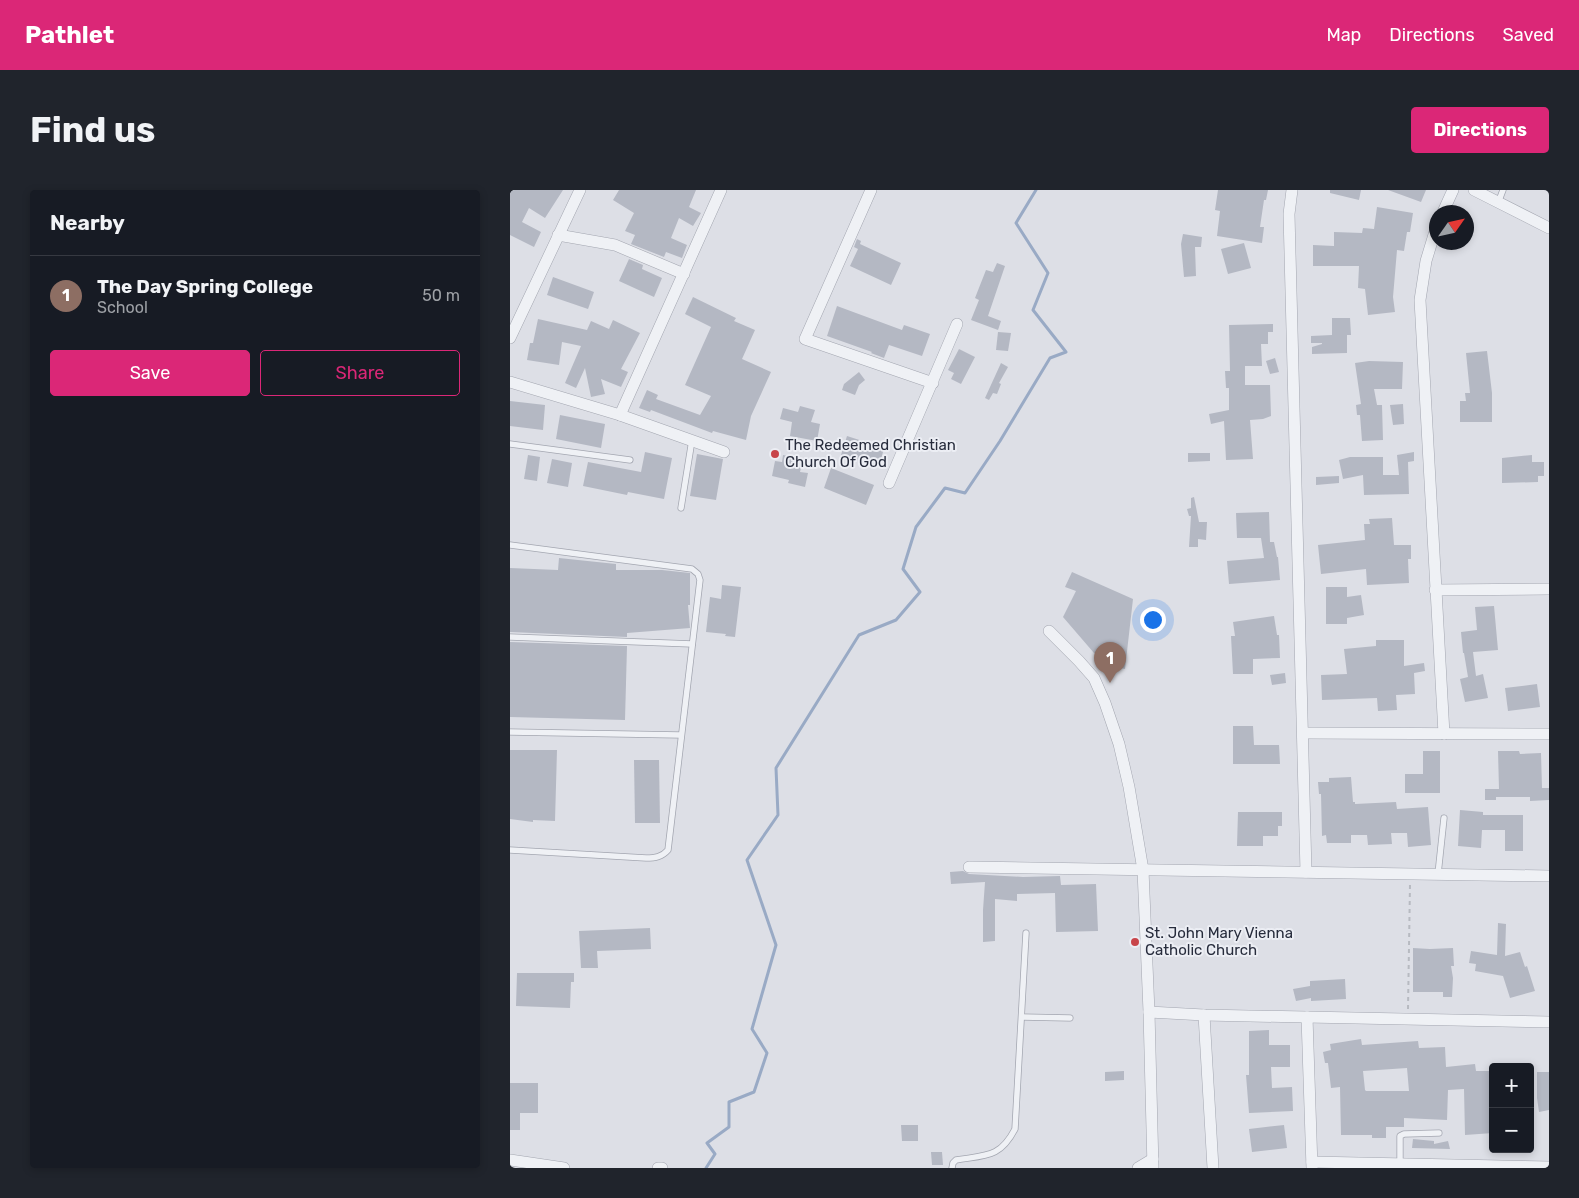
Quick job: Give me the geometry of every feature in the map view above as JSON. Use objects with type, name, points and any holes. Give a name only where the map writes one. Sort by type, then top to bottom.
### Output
[{"type":"street","points":[[510,338],[580,190]]},
{"type":"street","points":[[620,415],[721,190]]},
{"type":"street","points":[[871,190],[805,339],[933,383]]},
{"type":"street","points":[[1292,190],[1289,214],[1306,872]]},
{"type":"street","points":[[1446,205],[1453,190]]},
{"type":"street","points":[[1474,190],[1549,228]]},
{"type":"street","points":[[558,235],[615,246],[684,274]]},
{"type":"street","points":[[1429,250],[1420,300],[1444,734]]},
{"type":"street","points":[[889,482],[957,324]]},
{"type":"street","points":[[510,382],[620,415],[724,452]]},
{"type":"street","points":[[1435,590],[1549,589]]},
{"type":"street","points":[[1049,631],[1094,678],[1105,703],[1119,744],[1129,787],[1143,870],[1153,1164],[1138,1168]]},
{"type":"street","points":[[1303,733],[1549,734]]},
{"type":"street","points":[[969,867],[1549,876]]},
{"type":"street","points":[[1149,1012],[1204,1015],[1549,1022]]},
{"type":"street","points":[[1204,1015],[1213,1168]]},
{"type":"street","points":[[1307,1016],[1312,1165],[1400,1164],[1549,1167]]},
{"type":"street","points":[[510,1160],[564,1168]]},
{"type":"lane","points":[[1498,203],[1503,190]]},
{"type":"lane","points":[[682,508],[692,440]]},
{"type":"lane","points":[[510,444],[630,460]]},
{"type":"lane","points":[[510,545],[692,569],[698,574],[700,580],[680,735],[668,850],[664,855],[656,858],[510,850]]},
{"type":"lane","points":[[510,637],[692,644]]},
{"type":"lane","points":[[510,732],[680,735]]},
{"type":"lane","points":[[1438,874],[1444,818]]},
{"type":"lane","points":[[952,1168],[952,1163],[956,1160],[990,1154],[1000,1150],[1008,1142],[1015,1129],[1026,933]]},
{"type":"lane","points":[[1022,1017],[1070,1018]]},
{"type":"lane","points":[[1400,1164],[1400,1136],[1404,1134],[1439,1133]]},
{"type":"path","points":[[1408,1019],[1411,874]]},
{"type":"building","points":[[510,190],[563,190],[545,218],[529,208],[522,222],[541,232],[534,247],[510,235]]},
{"type":"building","points":[[619,190],[696,190],[689,207],[701,213],[693,226],[679,218],[671,238],[687,245],[682,258],[666,252],[664,257],[631,244],[635,235],[625,231],[634,213],[613,200]]},
{"type":"building","points":[[1218,190],[1268,190],[1266,200],[1264,200],[1260,227],[1264,227],[1262,243],[1217,236],[1220,211],[1215,210]]},
{"type":"building","points":[[1330,190],[1361,190],[1359,200],[1330,193]]},
{"type":"building","points":[[1388,190],[1426,190],[1421,202]]},
{"type":"building","points":[[1377,207],[1413,213],[1404,251],[1397,250],[1393,297],[1395,312],[1368,315],[1365,289],[1358,288],[1359,266],[1313,266],[1313,245],[1334,246],[1334,232],[1362,233],[1363,228],[1374,229]]},
{"type":"building","points":[[1183,234],[1202,237],[1201,247],[1195,247],[1196,276],[1184,277],[1181,244]]},
{"type":"building","points":[[857,239],[861,241],[860,244],[901,263],[891,285],[850,266],[858,249],[854,247]]},
{"type":"building","points":[[1244,243],[1251,268],[1228,274],[1221,249]]},
{"type":"building","points":[[629,259],[643,265],[642,269],[662,278],[654,297],[619,281]]},
{"type":"building","points":[[997,263],[1005,266],[988,316],[1001,321],[998,330],[971,320],[979,300],[975,298],[986,270],[993,272]]},
{"type":"building","points":[[553,277],[594,292],[588,309],[547,295]]},
{"type":"building","points":[[693,297],[736,318],[734,321],[755,330],[742,359],[771,372],[751,416],[746,440],[713,431],[712,433],[651,410],[650,412],[639,408],[647,390],[658,395],[656,399],[700,415],[711,396],[685,385],[711,327],[685,314]]},
{"type":"building","points":[[837,306],[902,330],[904,325],[930,334],[922,356],[889,345],[884,358],[827,336]]},
{"type":"building","points":[[1332,318],[1350,318],[1351,335],[1347,335],[1347,353],[1312,354],[1312,347],[1322,343],[1311,343],[1311,336],[1332,335]]},
{"type":"building","points":[[538,319],[587,330],[591,321],[609,329],[613,320],[640,333],[621,369],[628,372],[621,387],[601,379],[605,394],[591,397],[585,368],[576,388],[565,383],[581,346],[562,342],[559,365],[527,360],[530,343],[533,343]]},
{"type":"building","points":[[1273,324],[1273,332],[1268,332],[1268,344],[1261,344],[1262,366],[1245,366],[1245,385],[1270,385],[1271,416],[1250,420],[1253,459],[1226,460],[1224,421],[1211,424],[1209,414],[1229,410],[1229,388],[1226,388],[1225,371],[1230,371],[1229,325]]},
{"type":"building","points":[[998,332],[1011,333],[1008,351],[996,350]]},
{"type":"building","points":[[959,349],[975,357],[961,384],[951,379],[954,373],[948,370]]},
{"type":"building","points":[[1487,351],[1492,393],[1492,422],[1460,422],[1460,401],[1466,401],[1465,393],[1470,393],[1466,353]]},
{"type":"building","points":[[1275,358],[1279,372],[1270,374],[1266,361]]},
{"type":"building","points":[[1369,361],[1403,362],[1402,389],[1374,389],[1377,405],[1382,405],[1383,440],[1362,441],[1360,415],[1357,415],[1356,405],[1361,404],[1355,363]]},
{"type":"building","points":[[1001,363],[1008,367],[999,383],[1001,384],[997,394],[993,393],[989,400],[985,398]]},
{"type":"building","points":[[859,372],[865,380],[859,385],[855,395],[842,390],[844,384]]},
{"type":"building","points":[[510,401],[545,405],[543,430],[510,426]]},
{"type":"building","points":[[1403,404],[1404,424],[1393,425],[1390,405]]},
{"type":"building","points":[[800,406],[815,410],[811,422],[820,424],[817,441],[790,436],[792,422],[780,419],[783,408],[798,412]]},
{"type":"building","points":[[560,415],[605,424],[601,448],[556,439]]},
{"type":"building","points":[[847,436],[884,448],[879,467],[841,455]]},
{"type":"building","points":[[645,452],[672,458],[664,499],[628,492],[627,495],[583,486],[588,462],[641,472]]},
{"type":"building","points":[[1414,452],[1414,461],[1408,462],[1409,494],[1364,495],[1363,475],[1343,479],[1339,460],[1350,457],[1383,457],[1383,475],[1399,475],[1397,455]]},
{"type":"building","points":[[1188,453],[1210,453],[1210,461],[1188,462]]},
{"type":"building","points":[[697,454],[723,459],[716,500],[690,496]]},
{"type":"building","points":[[528,455],[540,457],[537,481],[524,479]]},
{"type":"building","points":[[783,455],[803,459],[800,472],[808,473],[805,487],[788,483],[789,480],[772,476],[775,461],[782,462]]},
{"type":"building","points":[[1532,455],[1532,462],[1544,462],[1544,476],[1538,476],[1538,482],[1502,483],[1502,458]]},
{"type":"building","points":[[552,459],[572,463],[568,487],[547,483]]},
{"type":"building","points":[[831,468],[874,485],[866,505],[824,488]]},
{"type":"building","points":[[1339,476],[1339,483],[1316,485],[1316,477]]},
{"type":"building","points":[[1194,497],[1199,522],[1207,522],[1206,540],[1198,539],[1198,547],[1189,547],[1191,516],[1189,516],[1187,509],[1191,508],[1191,498]]},
{"type":"building","points":[[1269,512],[1270,542],[1274,542],[1278,557],[1280,580],[1229,584],[1227,561],[1264,558],[1261,538],[1237,538],[1236,513]]},
{"type":"building","points":[[1392,518],[1394,545],[1411,545],[1411,559],[1408,559],[1409,583],[1367,585],[1366,569],[1321,574],[1318,545],[1365,540],[1364,524],[1370,524],[1369,519]]},
{"type":"building","points":[[559,558],[616,564],[616,570],[662,570],[690,573],[690,605],[688,605],[690,628],[627,633],[627,637],[510,632],[510,568],[558,570]]},
{"type":"building","points":[[1072,572],[1133,599],[1125,669],[1102,661],[1104,658],[1094,653],[1063,617],[1076,591],[1065,587]]},
{"type":"building","points":[[722,585],[741,587],[735,637],[706,632],[710,597],[721,599]]},
{"type":"building","points":[[1326,587],[1347,587],[1347,597],[1361,595],[1364,615],[1347,618],[1347,624],[1326,624]]},
{"type":"building","points":[[1494,606],[1498,650],[1473,652],[1476,676],[1483,674],[1488,698],[1465,702],[1460,679],[1468,677],[1461,632],[1477,630],[1475,607]]},
{"type":"building","points":[[1274,616],[1277,635],[1279,635],[1280,658],[1253,659],[1253,674],[1233,674],[1231,636],[1235,636],[1233,622]]},
{"type":"building","points":[[1376,640],[1404,640],[1404,666],[1424,663],[1425,671],[1414,673],[1415,694],[1396,695],[1397,710],[1378,711],[1377,698],[1322,700],[1321,675],[1347,674],[1344,649],[1376,646]]},
{"type":"building","points":[[510,642],[627,646],[625,720],[510,717]]},
{"type":"building","points":[[1285,673],[1286,683],[1272,685],[1270,675]]},
{"type":"building","points":[[1537,684],[1540,707],[1508,711],[1505,688]]},
{"type":"building","points":[[1233,726],[1253,726],[1254,745],[1279,745],[1280,764],[1233,764]]},
{"type":"building","points":[[510,750],[557,750],[555,821],[533,820],[533,822],[510,819]]},
{"type":"building","points":[[1423,751],[1440,751],[1440,793],[1405,793],[1405,774],[1423,774]]},
{"type":"building","points":[[1498,751],[1519,751],[1520,754],[1541,753],[1542,788],[1549,788],[1549,800],[1530,801],[1530,797],[1496,797],[1496,800],[1485,800],[1485,789],[1499,789]]},
{"type":"building","points":[[634,760],[659,760],[660,823],[635,823]]},
{"type":"building","points":[[1351,777],[1353,802],[1355,804],[1396,802],[1397,809],[1428,807],[1431,845],[1408,847],[1407,833],[1391,833],[1392,844],[1368,845],[1367,835],[1351,835],[1351,843],[1327,843],[1326,835],[1322,836],[1321,794],[1319,794],[1318,782],[1329,782],[1329,778]]},
{"type":"building","points":[[1460,810],[1483,812],[1483,815],[1523,815],[1523,851],[1505,851],[1505,830],[1482,830],[1481,848],[1458,846]]},
{"type":"building","points":[[1238,812],[1282,812],[1282,826],[1278,826],[1278,836],[1263,836],[1263,846],[1237,846]]},
{"type":"building","points":[[963,871],[969,874],[1023,877],[1060,876],[1061,885],[1096,884],[1098,931],[1056,932],[1055,893],[1017,894],[1017,901],[995,899],[995,941],[983,942],[985,882],[951,884],[950,872]]},
{"type":"building","points":[[1498,923],[1506,924],[1505,956],[1520,952],[1525,967],[1527,966],[1535,991],[1510,998],[1503,976],[1475,971],[1476,964],[1469,963],[1471,951],[1497,955]]},
{"type":"building","points":[[650,928],[651,949],[597,951],[598,968],[581,968],[579,931]]},
{"type":"building","points":[[1413,948],[1453,948],[1454,966],[1451,966],[1453,978],[1452,997],[1443,997],[1443,992],[1413,992]]},
{"type":"building","points":[[517,973],[574,973],[574,982],[571,982],[570,1008],[516,1006]]},
{"type":"building","points":[[1345,979],[1346,999],[1311,1001],[1311,998],[1296,1001],[1293,989],[1310,986],[1310,981]]},
{"type":"building","points":[[1269,1030],[1269,1045],[1290,1045],[1290,1067],[1271,1067],[1272,1088],[1292,1087],[1293,1111],[1249,1113],[1246,1075],[1249,1075],[1249,1031]]},
{"type":"building","points":[[1361,1039],[1362,1045],[1418,1041],[1419,1048],[1445,1047],[1446,1067],[1475,1064],[1476,1071],[1489,1071],[1489,1133],[1465,1135],[1464,1089],[1448,1090],[1447,1120],[1404,1118],[1404,1127],[1386,1127],[1386,1138],[1372,1138],[1372,1135],[1341,1135],[1340,1087],[1331,1088],[1328,1063],[1325,1063],[1323,1052],[1331,1050],[1330,1044]],"holes":[[[1407,1068],[1409,1091],[1366,1091],[1363,1071]]]},
{"type":"building","points":[[1124,1071],[1124,1080],[1105,1081],[1105,1072]]},
{"type":"building","points":[[1537,1072],[1549,1072],[1549,1110],[1539,1112],[1537,1098]]},
{"type":"building","points":[[510,1083],[538,1083],[538,1113],[520,1113],[520,1130],[510,1130]]},
{"type":"building","points":[[901,1125],[918,1125],[918,1141],[902,1141]]},
{"type":"building","points":[[1284,1125],[1287,1148],[1252,1152],[1249,1129]]},
{"type":"building","points":[[1413,1139],[1434,1141],[1434,1144],[1448,1141],[1450,1149],[1412,1148]]},
{"type":"building","points":[[931,1152],[942,1152],[943,1165],[932,1165]]},
{"type":"waterway","points":[[706,1168],[715,1154],[707,1143],[729,1127],[729,1102],[754,1092],[767,1053],[752,1029],[776,945],[747,860],[778,815],[776,768],[859,635],[896,620],[920,592],[903,569],[916,527],[945,488],[965,493],[1000,441],[1050,358],[1066,352],[1033,310],[1048,273],[1016,223],[1036,190]]},
{"type":"place","name":"The Redeemed Christian Church Of God","points":[[775,454]]},
{"type":"place","name":"The Day Spring College","points":[[1110,683]]},
{"type":"place","name":"St. John Mary Vienna Catholic Church","points":[[1135,942]]}]
